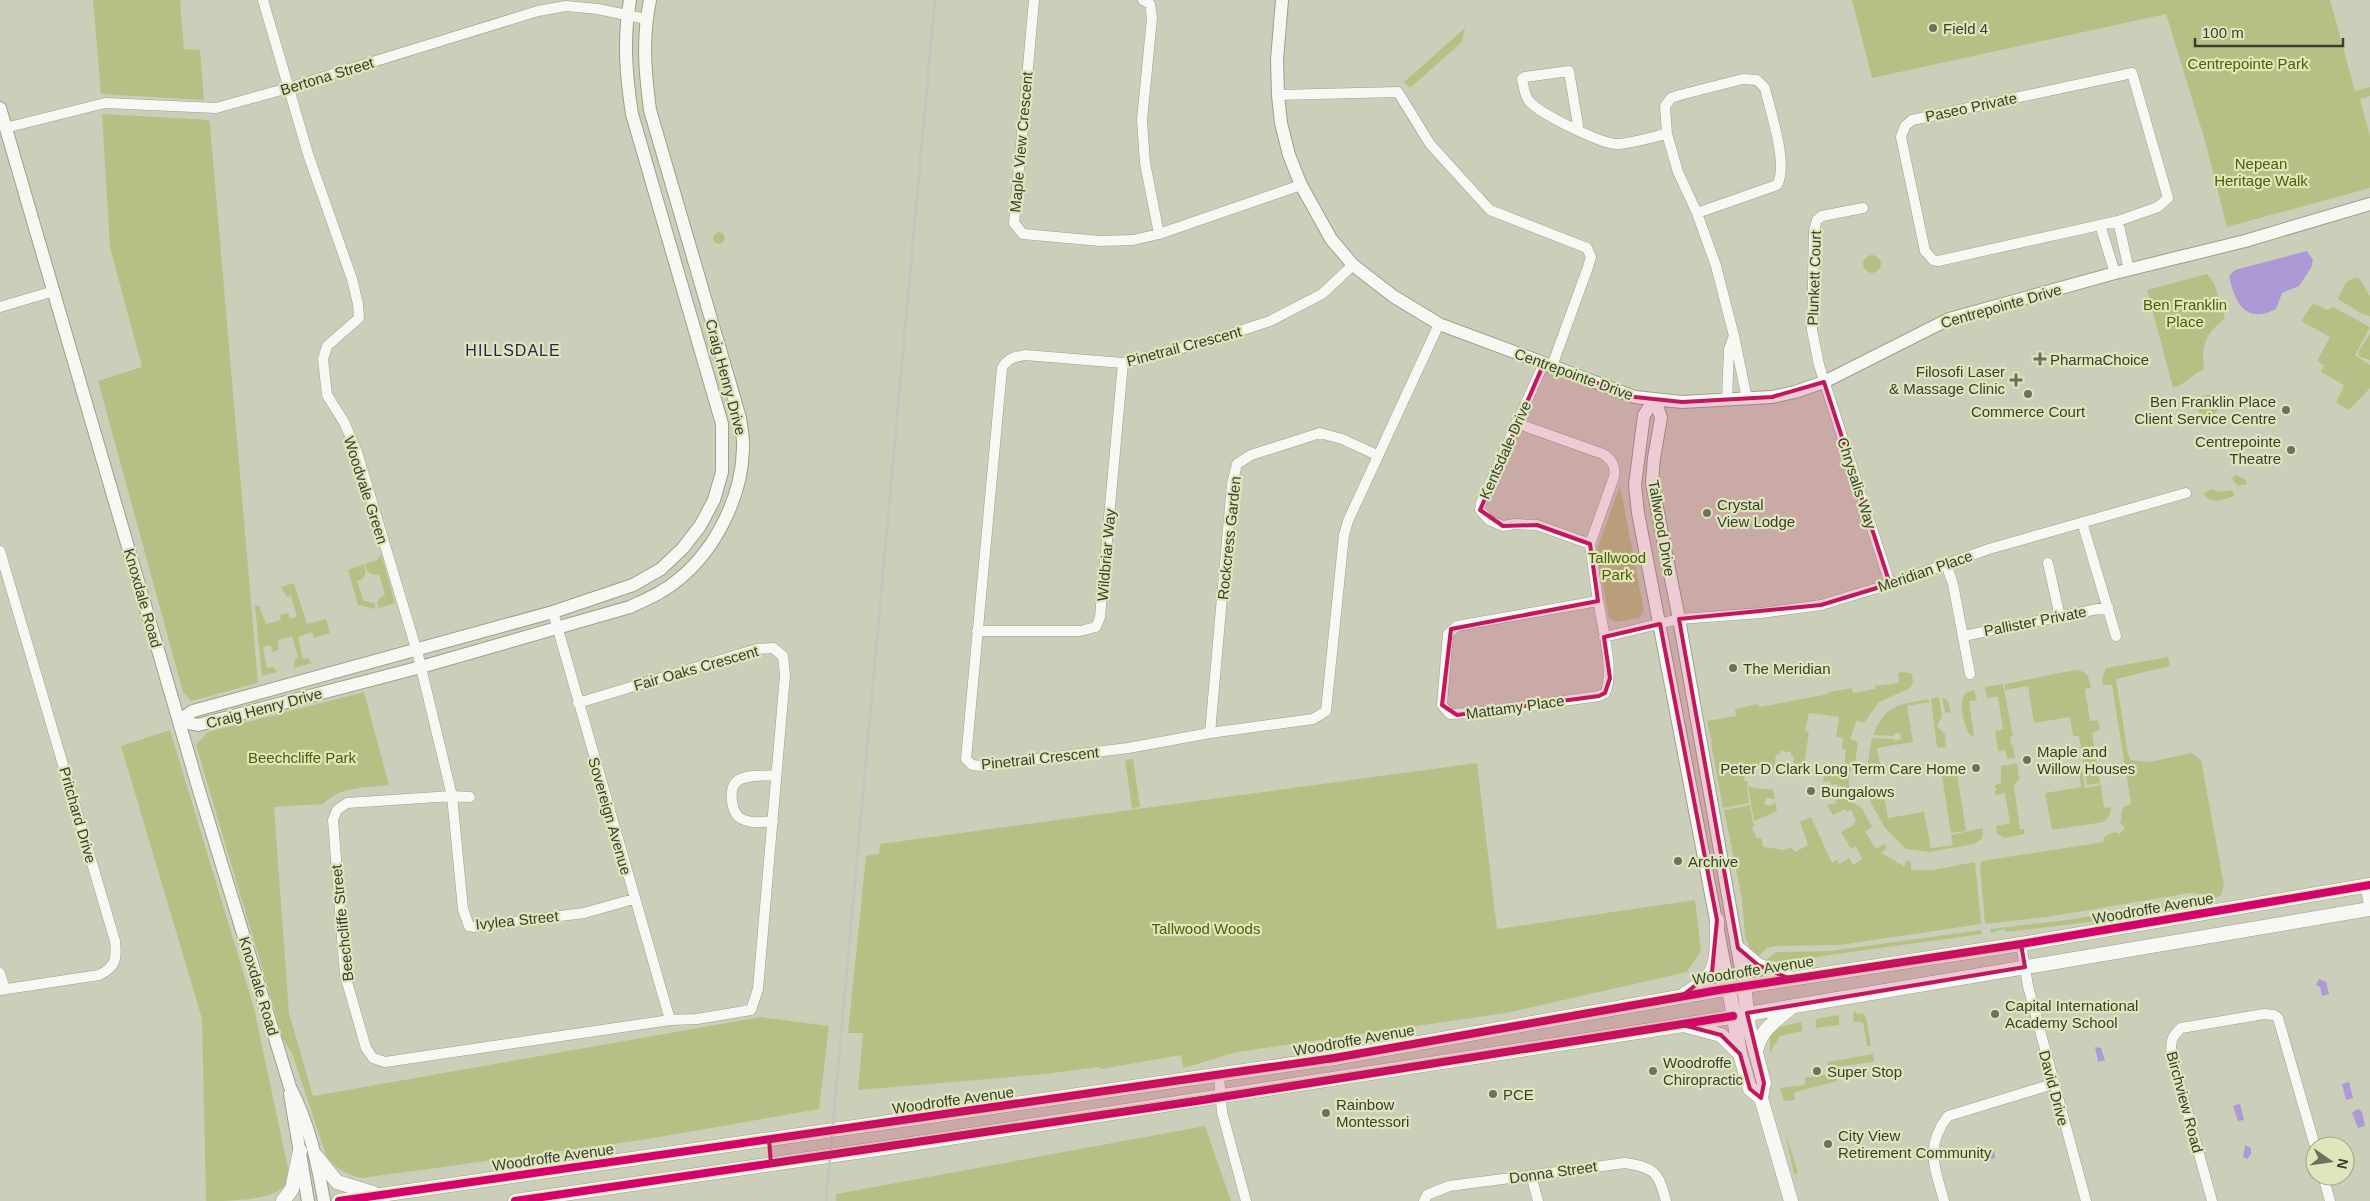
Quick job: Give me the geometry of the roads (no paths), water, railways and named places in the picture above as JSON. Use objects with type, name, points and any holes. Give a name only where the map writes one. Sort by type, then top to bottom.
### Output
[{"type":"main road","name":"Woodroffe Avenue","points":[[338,1201],[1219,1076],[1334,1058],[1788,978],[2022,944],[2368,885]]},
{"type":"main road","points":[[515,1201],[898,1146],[1683,1025],[2370,909]]},
{"type":"main road","points":[[1682,996],[1706,979],[1712,972],[1715,960],[1717,920]]},
{"type":"main road","points":[[1738,948],[1758,964],[1788,978]]},
{"type":"main road","name":"Tallwood Drive","points":[[1740,1014],[1744,986]]},
{"type":"main road","name":"Tallwood Drive","points":[[1729,988],[1740,1014]]},
{"type":"main road","points":[[1756,1056],[1758,1040],[1764,1030],[1792,1007]]},
{"type":"main road","points":[[1740,1014],[1740,1054],[1750,1089],[1761,1098]]},
{"type":"main road","points":[[1740,1014],[1764,1083],[1761,1098],[1791,1201]]},
{"type":"main road","points":[[1683,1025],[1721,1035],[1740,1054]]},
{"type":"main road","points":[[896,1122],[898,1146]]},
{"type":"main road","points":[[769,1140],[772,1164]]},
{"type":"main road","points":[[283,1201],[292,1189],[300,1151]]},
{"type":"main road","points":[[317,1157],[337,1182],[378,1195]]},
{"type":"street","name":"Woodvale Green","points":[[263,0],[288,88],[358,304],[359,318],[327,346],[324,353],[327,395],[344,422],[357,452],[416,650]]},
{"type":"street","name":"Craig Henry Drive","points":[[179,721],[194,711],[553,612],[633,585],[661,569],[684,548],[700,526],[714,500],[722,472],[722,424],[632,114],[625,66],[627,15],[630,0]]},
{"type":"street","name":"Craig Henry Drive","points":[[179,721],[198,725],[421,667],[630,607],[656,595],[680,579],[699,559],[727,517],[736,493],[744,448],[740,418],[650,110],[644,62],[646,19],[650,0]]},
{"type":"street","name":"Maple View Crescent","points":[[1034,0],[1014,223],[1023,234],[1100,241],[1133,240],[1159,234],[1301,185]]},
{"type":"street","points":[[1143,0],[1150,4],[1152,18],[1142,120],[1143,142],[1159,234]]},
{"type":"street","name":"Centrepointe Drive","points":[[1282,0],[1277,60],[1278,95],[1281,123],[1289,155],[1301,185],[1331,238],[1353,265],[1393,296],[1439,324],[1635,397],[1682,402],[1772,397],[1824,382],[1943,321],[2115,273],[2245,241],[2370,204]]},
{"type":"street","name":"Bertona Street","points":[[5,128],[105,103],[207,109],[288,88],[538,11],[566,6],[646,19]]},
{"type":"street","points":[[1579,131],[1568,71],[1525,77],[1522,80],[1525,95],[1530,103],[1550,118],[1579,131],[1616,145],[1667,134]]},
{"type":"street","name":"Paseo Private","points":[[2132,73],[2168,198],[2158,207],[2118,222],[1938,261],[1933,260],[1925,252],[1903,151],[1902,132],[1912,120],[2132,73]]},
{"type":"street","points":[[1697,213],[1778,183],[1782,167],[1781,160],[1765,88],[1757,80],[1743,79],[1672,98],[1665,106],[1667,134],[1678,172],[1697,213],[1716,266],[1734,336],[1747,399]]},
{"type":"street","name":"Kentsdale Drive","points":[[1278,95],[1398,92],[1430,144],[1490,210],[1587,248],[1591,257],[1588,267],[1548,365],[1516,423],[1481,503],[1480,510],[1489,520],[1503,526],[1516,524],[1537,525],[1590,544]]},
{"type":"street","name":"Knoxdale Road","points":[[0,108],[179,721],[290,1087],[308,1201]]},
{"type":"street","name":"Plunkett Court","points":[[1824,382],[1813,344],[1812,330],[1814,231],[1817,220],[1822,216],[1863,208]]},
{"type":"street","points":[[2118,222],[2129,270]]},
{"type":"street","points":[[2100,225],[2115,273]]},
{"type":"street","name":"Pinetrail Crescent","points":[[1353,265],[1322,294],[1270,321],[1209,341],[1123,364],[1025,355],[1014,357],[1007,361],[1002,368],[976,631],[966,759],[972,765],[982,766],[1128,748],[1210,733],[1312,719],[1326,711],[1344,535],[1348,521],[1439,324]]},
{"type":"street","points":[[0,307],[54,291]]},
{"type":"street","points":[[1727,400],[1729,350],[1734,336]]},
{"type":"street","name":"Wildbriar Way","points":[[976,631],[1080,631],[1096,627],[1100,617],[1123,364]]},
{"type":"street","name":"Chrysalis Way","points":[[1824,382],[1890,584]]},
{"type":"street","name":"Tallwood Drive","points":[[1655,399],[1661,418],[1652,483],[1680,619],[1744,986]]},
{"type":"street","name":"Tallwood Drive","points":[[1655,399],[1644,415],[1635,485],[1638,513],[1729,988]]},
{"type":"street","name":"Mattamy Place","points":[[1516,423],[1610,459],[1614,466],[1614,477],[1590,544],[1610,678],[1605,693],[1457,715],[1450,714],[1442,705],[1448,634],[1452,629],[1457,626],[1598,601]]},
{"type":"street","name":"Rockcress Garden","points":[[1210,733],[1232,484],[1237,464],[1252,455],[1320,433],[1342,439],[1378,455]]},
{"type":"street","name":"Meridian Place","points":[[1604,638],[1680,619],[1761,613],[1821,605],[2082,522],[2186,493]]},
{"type":"street","name":"Pallister Private","points":[[2082,522],[2116,636]]},
{"type":"street","name":"Pritchard Drive","points":[[0,551],[115,941],[117,960],[110,970],[99,975],[2,989]]},
{"type":"street","points":[[2048,563],[2060,617]]},
{"type":"street","name":"Pallister Private","points":[[1946,564],[1953,584],[1970,674]]},
{"type":"street","name":"Pallister Private","points":[[1963,636],[2108,607]]},
{"type":"street","name":"Sovereign Avenue","points":[[553,612],[634,899],[664,991],[670,1020]]},
{"type":"street","name":"Fair Oaks Crescent","points":[[578,703],[757,649],[772,648],[783,656],[785,675],[758,989],[751,1010],[697,1019],[670,1020]]},
{"type":"street","name":"Ivylea Street","points":[[416,650],[452,796],[463,909],[469,926],[474,927],[584,912],[634,899]]},
{"type":"street","points":[[773,821],[755,822],[743,820],[736,816],[732,801],[732,787],[738,780],[745,778],[776,775]]},
{"type":"street","points":[[452,796],[470,797]]},
{"type":"street","name":"Beechcliffe Street","points":[[452,796],[347,803],[336,810],[333,820],[345,975],[366,1048],[373,1058],[385,1062],[670,1020]]},
{"type":"street","points":[[2368,885],[2370,909]]},
{"type":"street","name":"David Drive","points":[[2022,944],[2028,986],[2086,1201]]},
{"type":"street","points":[[0,973],[2,989]]},
{"type":"street","name":"Birchview Road","points":[[2212,1201],[2172,1056],[2170,1044],[2174,1034],[2181,1028],[2264,1014],[2274,1015],[2278,1018],[2312,1136]]},
{"type":"street","points":[[1219,1076],[1222,1112],[1246,1201]]},
{"type":"street","points":[[1944,1201],[1932,1156],[1939,1128],[1948,1116],[2053,1084]]},
{"type":"street","name":"Knoxdale Road","points":[[290,1087],[302,1112],[317,1157],[324,1201]]},
{"type":"street","name":"Donna Street","points":[[1424,1201],[1427,1195],[1449,1186],[1625,1163],[1645,1166],[1655,1172],[1666,1201]]},
{"type":"street","points":[[1531,1175],[1538,1201]]},
{"type":"street","points":[[2326,1186],[2330,1201]]},
{"type":"railway","points":[[826,1201],[935,0]]},
{"type":"place","name":"Field 4","points":[[1933,28]]},
{"type":"place","name":"PharmaChoice","points":[[2040,359]]},
{"type":"place","name":"Filosofi Laser & Massage Clinic","points":[[2016,380]]},
{"type":"place","name":"Commerce Court","points":[[2028,394]]},
{"type":"place","name":"Ben Franklin Place Client Service Centre","points":[[2286,410]]},
{"type":"place","name":"Centrepointe Theatre","points":[[2291,450]]},
{"type":"place","name":"Crystal View Lodge","points":[[1707,513]]},
{"type":"place","name":"The Meridian","points":[[1733,668]]},
{"type":"place","name":"Maple and Willow Houses","points":[[2027,760]]},
{"type":"place","name":"Peter D Clark Long Term Care Home","points":[[1976,768]]},
{"type":"place","name":"Bungalows","points":[[1811,791]]},
{"type":"place","name":"Archive","points":[[1678,861]]},
{"type":"place","name":"Capital International Academy School","points":[[1995,1014]]},
{"type":"place","name":"Woodroffe Chiropractic","points":[[1653,1071]]},
{"type":"place","name":"Super Stop","points":[[1817,1071]]},
{"type":"place","name":"PCE","points":[[1493,1094]]},
{"type":"place","name":"Rainbow Montessori","points":[[1326,1113]]},
{"type":"place","name":"City View Retirement Community","points":[[1828,1144]]},
{"type":"district","name":"HILLSDALE","points":[[513,350]]},
{"type":"park label","name":"Centrepointe Park","points":[[2248,63]]},
{"type":"park label","name":"Nepean Heritage Walk","points":[[2261,172]]},
{"type":"park label","name":"Ben Franklin Place","points":[[2185,312]]},
{"type":"park label","name":"Tallwood Park","points":[[1617,566]]},
{"type":"park label","name":"Beechcliffe Park","points":[[302,757]]},
{"type":"park label","name":"Tallwood Woods","points":[[1206,928]]}]
